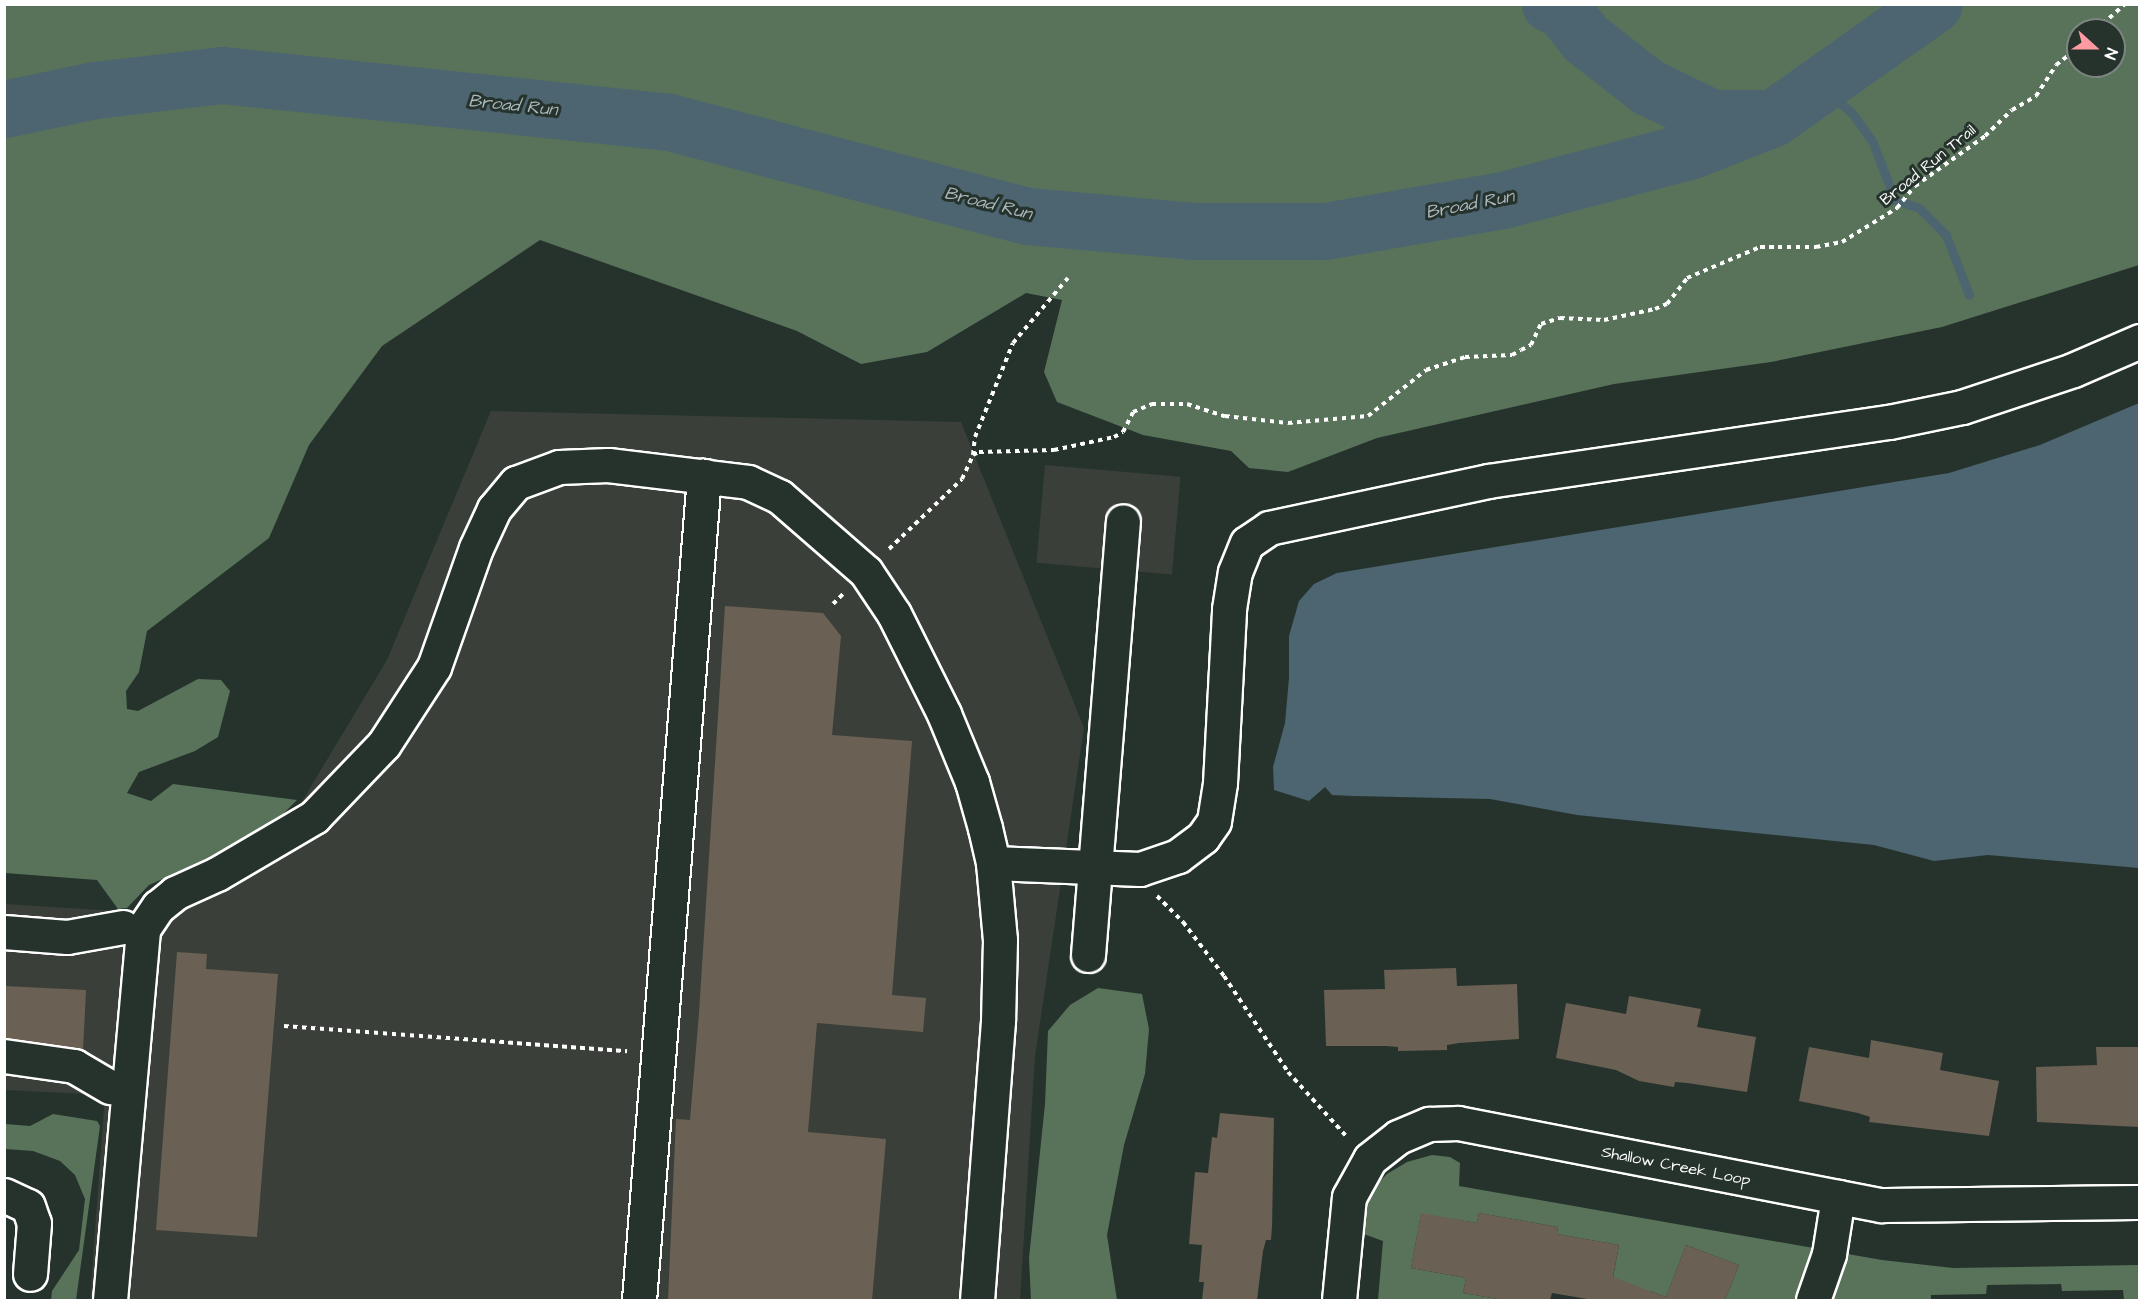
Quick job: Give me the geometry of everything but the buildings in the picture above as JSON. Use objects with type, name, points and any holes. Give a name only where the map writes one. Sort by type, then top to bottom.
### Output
[{"type":"street","points":[[993,863],[1127,870],[1152,867],[1178,856],[1203,837],[1214,821],[1229,609],[1235,572],[1247,543],[1269,528],[1488,481],[1889,422],[1962,407],[2073,370],[2139,341]]},
{"type":"street","points":[[110,1300],[139,944],[143,929],[158,907],[175,893],[217,874],[314,817],[384,744],[434,667],[476,548],[494,509],[516,483],[559,467],[608,465],[748,482],[780,497],[866,572],[894,614],[944,714],[972,782],[993,863],[1000,940],[998,1021],[977,1300]]},
{"type":"street","points":[[639,1300],[704,476]]},
{"type":"street","points":[[1088,954],[1123,520]]},
{"type":"street","points":[[4,932],[67,937],[123,927]]},
{"type":"street","points":[[4,1056],[74,1066],[110,1087]]},
{"type":"street","name":"Shallow Creek Loop","points":[[1339,1300],[1349,1197],[1370,1159],[1409,1132],[1429,1124],[1458,1124],[1881,1205],[2139,1202]]},
{"type":"street","points":[[4,1195],[28,1206],[34,1222],[30,1274]]},
{"type":"street","points":[[1813,1300],[1829,1254],[1838,1197]]},
{"type":"path","points":[[2109,18],[2125,4]]},
{"type":"path","name":"Broad Run Trail","points":[[973,454],[993,449],[1054,450],[1114,437],[1123,432],[1133,412],[1152,404],[1187,404],[1225,416],[1288,423],[1317,417],[1368,416],[1426,369],[1466,357],[1512,355],[1521,351],[1531,345],[1541,324],[1560,318],[1604,320],[1655,309],[1667,304],[1687,278],[1760,247],[1785,244],[1816,247],[1842,242],[1897,208],[1915,186],[1985,136],[2012,110],[2036,96],[2056,65],[2066,57]]},
{"type":"path","points":[[886,553],[962,479],[973,454],[975,437],[1013,343],[1068,278]]},
{"type":"path","points":[[1127,870],[1183,922],[1224,976],[1288,1072],[1370,1159]]},
{"type":"path","points":[[284,1026],[658,1053]]},
{"type":"shaded area","points":[[491,411],[961,422],[1084,728],[1035,1056],[1020,1300],[90,1300],[105,1095],[5,1090],[5,904],[131,912],[292,818],[387,660]]},
{"type":"shaded area","points":[[1045,465],[1180,477],[1172,574],[1036,563]]},
{"type":"green space","points":[[4,5],[2139,5],[2139,265],[1942,327],[1771,362],[1614,384],[1377,438],[1288,472],[1249,468],[1231,451],[1143,435],[1057,402],[1044,372],[1062,300],[1026,293],[927,352],[861,364],[797,331],[540,240],[382,346],[309,445],[269,538],[147,631],[139,672],[126,691],[127,709],[138,711],[198,679],[221,680],[230,691],[218,737],[195,751],[139,772],[127,793],[151,801],[173,784],[297,800],[277,820],[235,847],[149,885],[127,908],[118,909],[97,880],[5,873]]},
{"type":"green space","points":[[1098,988],[1142,994],[1149,1029],[1145,1074],[1124,1145],[1107,1235],[1117,1300],[1031,1300],[1029,1258],[1045,1104],[1048,1031],[1070,1005]]},
{"type":"green space","points":[[53,1114],[97,1121],[100,1126],[76,1300],[51,1300],[52,1291],[79,1250],[85,1199],[75,1175],[60,1161],[33,1151],[5,1149],[5,1124],[30,1126]]},
{"type":"green space","points":[[1432,1155],[1450,1157],[1460,1163],[1459,1186],[1882,1260],[1953,1268],[2139,1265],[2139,1300],[2124,1300],[2123,1290],[2062,1291],[2061,1284],[1987,1285],[1986,1294],[1931,1295],[1931,1300],[1725,1300],[1739,1265],[1686,1245],[1666,1297],[1650,1291],[1646,1300],[1609,1300],[1619,1245],[1557,1234],[1558,1227],[1479,1213],[1477,1223],[1421,1214],[1411,1268],[1466,1278],[1463,1293],[1503,1300],[1378,1300],[1383,1241],[1361,1233],[1362,1210],[1373,1188],[1387,1174],[1407,1162]]},
{"type":"water","points":[[2139,403],[2139,868],[1988,855],[1934,861],[1874,845],[1577,815],[1490,799],[1332,795],[1325,787],[1309,801],[1274,790],[1273,767],[1285,723],[1289,678],[1289,636],[1299,601],[1314,584],[1337,573],[1949,473],[2040,445]]},
{"type":"waterway","points":[[1550,4],[1561,7],[1585,38],[1648,87],[1712,118],[1766,118]]},
{"type":"waterway","name":"Broad Run","points":[[4,109],[95,90],[222,75],[669,122],[1028,216],[1192,231],[1325,231],[1503,200],[1689,151],[1773,118],[1934,4]]},
{"type":"waterway","points":[[1822,87],[1853,114],[1873,143],[1895,200],[1919,208],[1946,235],[1969,295]]}]
